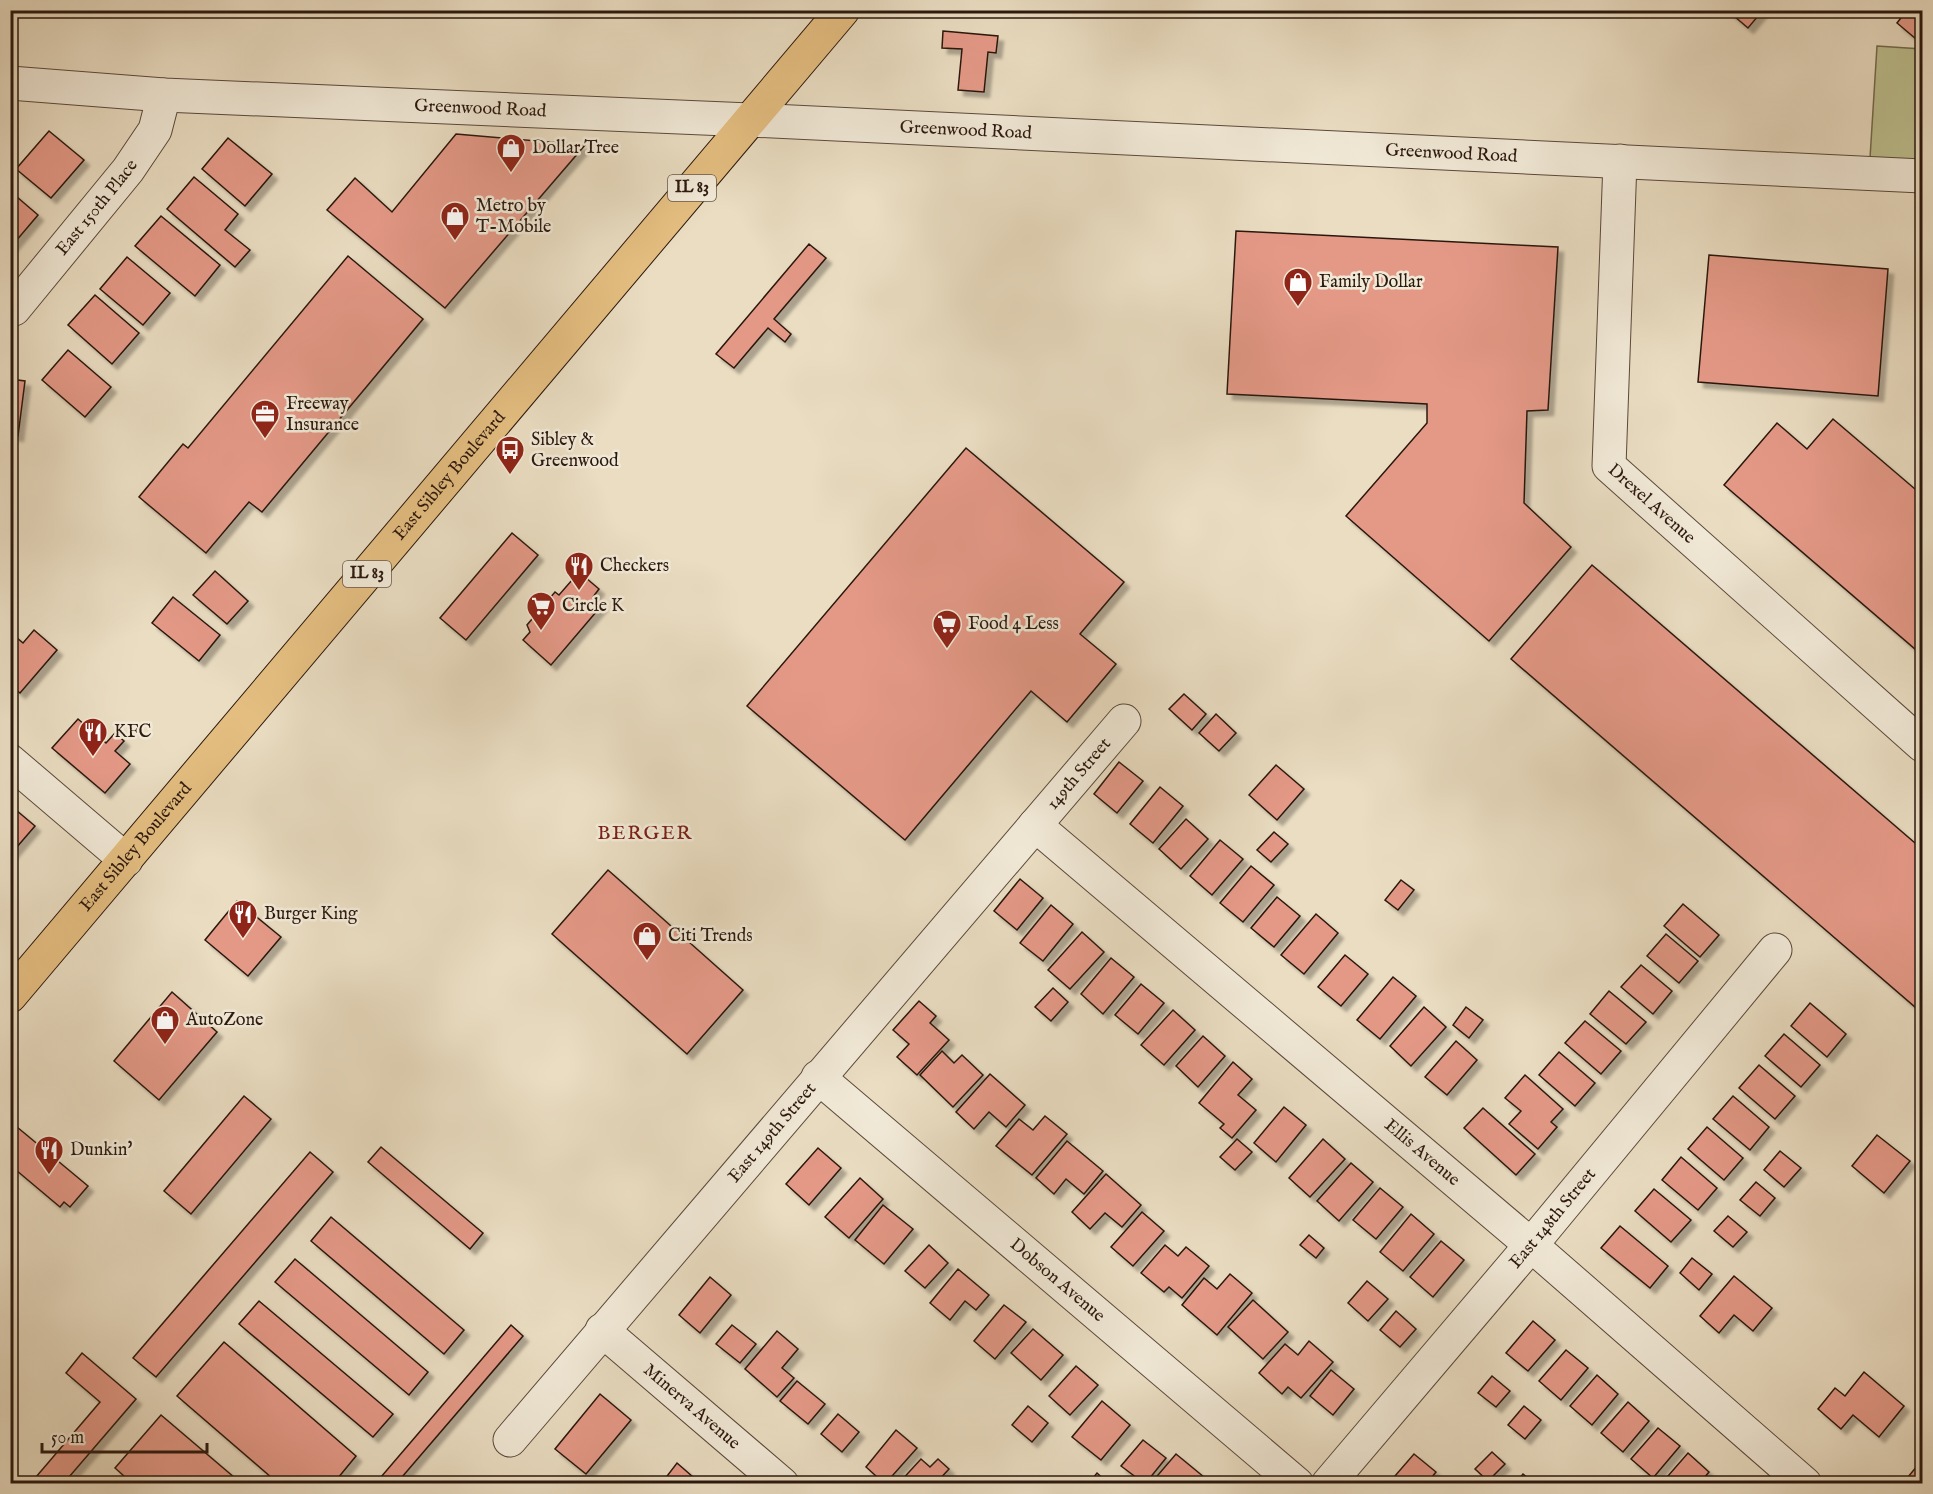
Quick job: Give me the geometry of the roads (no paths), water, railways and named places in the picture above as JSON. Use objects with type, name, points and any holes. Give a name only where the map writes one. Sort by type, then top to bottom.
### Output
[{"type":"main road","name":"East Sibley Boulevard","points":[[10,996],[843,10]]},
{"type":"street","name":"Greenwood Road","points":[[10,83],[164,95],[750,120],[1923,176]]},
{"type":"street","name":"East 150th Place","points":[[12,308],[128,170],[155,130],[164,95]]},
{"type":"street","name":"Drexel Avenue","points":[[1620,161],[1609,466],[1923,745]]},
{"type":"street","name":"149th Street","points":[[1035,825],[1124,722]]},
{"type":"street","points":[[10,761],[126,860]]},
{"type":"street","name":"East 149th Street","points":[[510,1440],[1035,825]]},
{"type":"street","name":"Ellis Avenue","points":[[1035,825],[1531,1245],[1805,1484]]},
{"type":"street","name":"East 148th Street","points":[[1328,1484],[1531,1245],[1775,950]]},
{"type":"street","name":"Dobson Avenue","points":[[818,1077],[1297,1484]]},
{"type":"street","name":"Minerva Avenue","points":[[602,1330],[782,1484]]},
{"type":"place","name":"Dollar Tree","points":[[511,174]]},
{"type":"place","name":"Metro by T-Mobile","points":[[455,242]]},
{"type":"place","name":"Family Dollar","points":[[1298,308]]},
{"type":"place","name":"Freeway Insurance","points":[[265,440]]},
{"type":"place","name":"Sibley & Greenwood","points":[[510,476]]},
{"type":"place","name":"Checkers","points":[[579,592]]},
{"type":"place","name":"Circle K","points":[[541,632]]},
{"type":"place","name":"Food 4 Less","points":[[947,650]]},
{"type":"place","name":"KFC","points":[[93,758]]},
{"type":"place","name":"Burger King","points":[[243,940]]},
{"type":"place","name":"Citi Trends","points":[[647,962]]},
{"type":"place","name":"AutoZone","points":[[165,1046]]},
{"type":"place","name":"Dunkin'","points":[[49,1176]]},
{"type":"district","name":"BERGER","points":[[645,833]]}]
